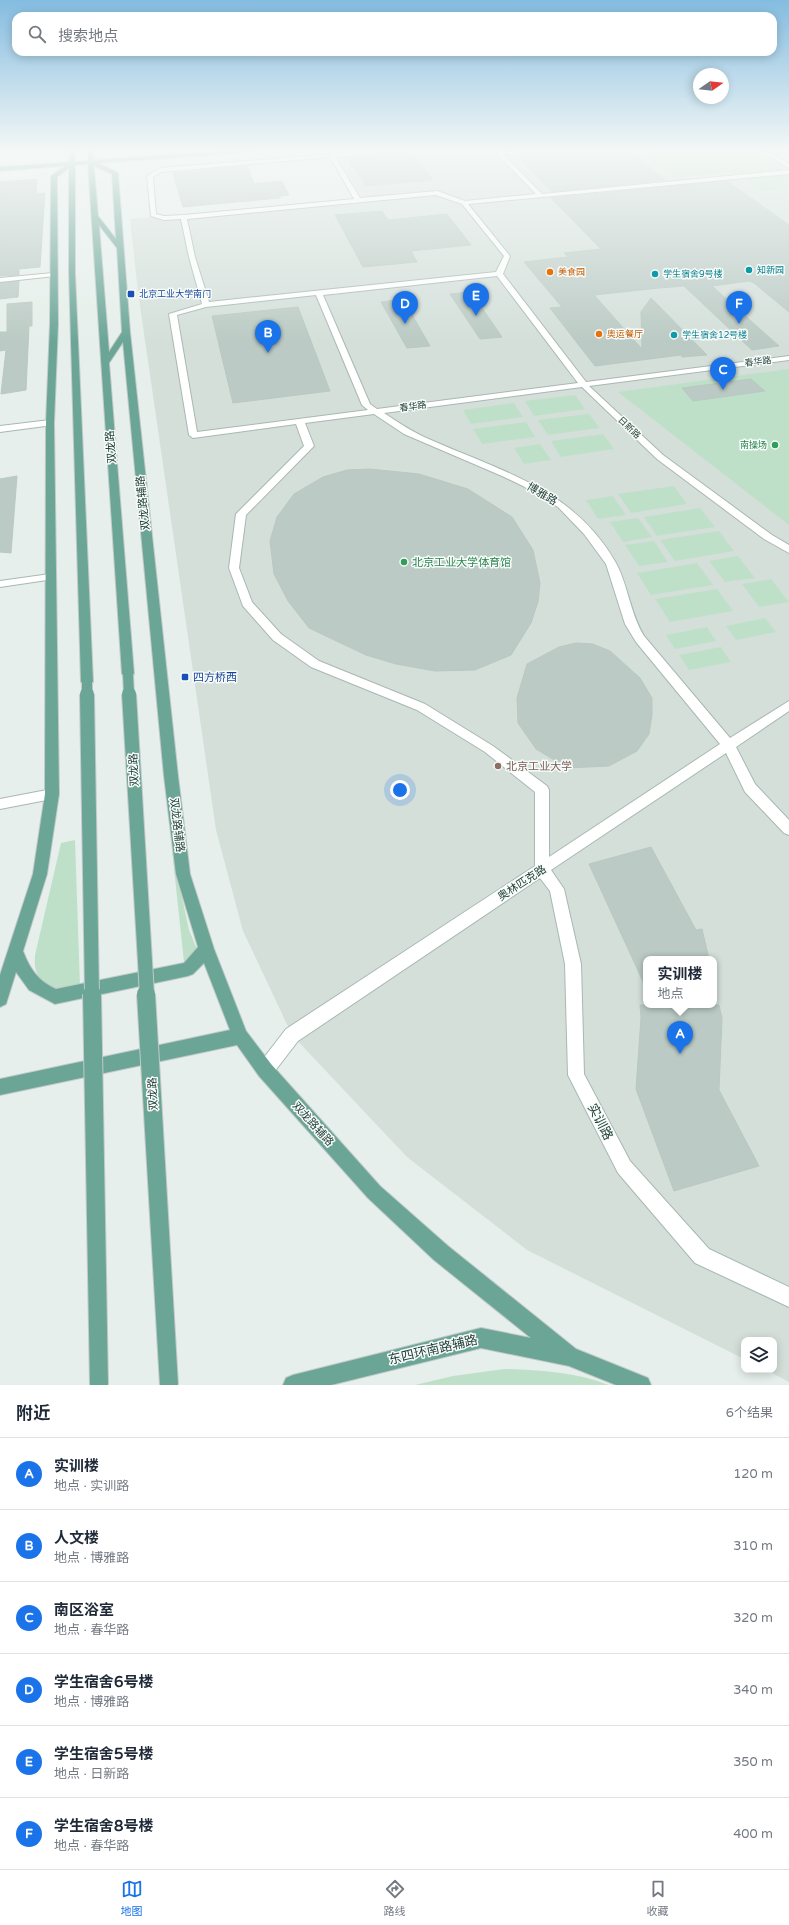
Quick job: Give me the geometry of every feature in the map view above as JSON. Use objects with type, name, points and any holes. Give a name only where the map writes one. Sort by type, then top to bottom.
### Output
[{"type":"main road","points":[[0,999],[40,874],[52,794],[50,423],[54,324],[54,215]]},
{"type":"main road","points":[[54,229],[67,215]]},
{"type":"main road","points":[[74,215],[72,273],[87,682],[99,1385]]},
{"type":"main road","name":"双龙路辅路","points":[[117,215],[126,332],[170,776],[183,874],[206,949],[240,1036],[265,1070],[374,1192],[441,1253],[569,1356]]},
{"type":"main road","points":[[95,216],[119,247]]},
{"type":"main road","name":"双龙路","points":[[95,216],[128,674],[169,1385]]},
{"type":"main road","points":[[105,364],[126,332]]},
{"type":"main road","points":[[16,952],[29,981],[40,990],[55,997],[188,969],[206,949]]},
{"type":"main road","points":[[0,1087],[240,1036]]},
{"type":"main road","name":"东四环南路辅路","points":[[293,1385],[353,1368],[481,1338],[569,1356],[641,1385]]},
{"type":"street","points":[[154,215],[164,218],[199,215]]},
{"type":"street","points":[[184,216],[192,257],[206,305],[499,274],[507,256],[473,215]]},
{"type":"street","name":"日新路","points":[[499,274],[584,384],[660,457],[768,537],[789,550]]},
{"type":"street","points":[[0,280],[53,275]]},
{"type":"street","name":"博雅路","points":[[319,293],[366,405],[407,432],[427,442],[526,484],[561,505],[588,532],[611,564],[630,624],[640,639],[729,746],[750,788],[789,829]]},
{"type":"street","name":"春华路","points":[[206,305],[173,314],[193,435],[789,358]]},
{"type":"street","points":[[300,422],[309,446],[241,514],[234,568],[247,603],[277,637],[315,664],[421,707],[489,749],[542,790],[542,869]]},
{"type":"street","points":[[0,429],[50,423]]},
{"type":"street","points":[[0,584],[50,577]]},
{"type":"street","name":"奥林匹克路","points":[[265,1070],[292,1035],[789,705]]},
{"type":"street","points":[[0,804],[52,794]]},
{"type":"street","name":"实训路","points":[[542,869],[557,889],[573,964],[576,1075],[624,1167],[702,1256],[789,1297]]},
{"type":"shaded area","name":"北京工业大学","points":[[178,215],[789,215],[789,1382],[772,1373],[777,1373],[777,1337],[741,1337],[741,1357],[527,1250],[407,1157],[292,1035],[243,931],[216,830],[138,292],[130,219]]},
{"type":"green space","points":[[789,369],[789,525],[618,392]]},
{"type":"green space","points":[[575,395],[585,409],[534,416],[525,401]]},
{"type":"green space","points":[[514,403],[523,417],[471,424],[463,410]]},
{"type":"green space","points":[[589,414],[600,428],[548,435],[538,420]]},
{"type":"green space","points":[[526,422],[535,437],[482,444],[473,429]]},
{"type":"green space","points":[[603,434],[614,449],[561,457],[551,441]]},
{"type":"green space","points":[[540,444],[551,460],[524,464],[514,448]]},
{"type":"green space","points":[[674,486],[687,504],[631,513],[618,494]]},
{"type":"green space","points":[[613,496],[626,515],[598,519],[586,500]]},
{"type":"green space","points":[[700,508],[715,527],[657,536],[644,517]]},
{"type":"green space","points":[[638,518],[652,537],[623,542],[610,522]]},
{"type":"green space","points":[[719,531],[734,551],[675,561],[660,540]]},
{"type":"green space","points":[[654,541],[668,562],[639,566],[625,545]]},
{"type":"green space","points":[[738,556],[755,578],[725,582],[709,561]]},
{"type":"green space","points":[[697,563],[713,585],[651,595],[637,573]]},
{"type":"green space","points":[[771,579],[789,602],[759,607],[742,584]]},
{"type":"green space","points":[[717,589],[733,611],[670,622],[655,599]]},
{"type":"green space","points":[[765,618],[776,632],[736,640],[726,626]]},
{"type":"green space","points":[[707,627],[716,641],[675,649],[666,635]]},
{"type":"green space","points":[[721,647],[731,662],[689,670],[679,655]]},
{"type":"green space","points":[[75,840],[80,986],[66,990],[58,990],[42,981],[37,974],[35,967],[35,955],[61,843]]},
{"type":"green space","points":[[172,850],[189,930],[196,947],[196,950],[188,960],[184,962]]},
{"type":"green space","points":[[504,1369],[570,1374],[609,1385],[415,1385],[453,1376]]},
{"type":"building","points":[[0,215],[44,215],[40,267],[19,269],[19,275],[0,276]]},
{"type":"building","points":[[335,215],[384,215],[388,220],[447,215],[471,245],[411,251],[417,262],[363,267]]},
{"type":"building","points":[[567,215],[774,215],[789,225],[789,312],[754,283],[749,281],[712,286],[779,346],[752,350],[684,286],[594,295],[642,349],[641,312],[651,298],[707,355],[682,357],[681,355],[595,366],[550,308],[562,307],[524,262],[568,257],[564,253],[601,249]]},
{"type":"building","points":[[19,281],[18,297],[0,299],[0,283]]},
{"type":"building","points":[[471,292],[502,337],[480,339],[450,294]]},
{"type":"building","points":[[403,299],[430,346],[407,348],[381,302]]},
{"type":"building","points":[[32,302],[32,326],[29,326],[26,390],[1,394],[6,350],[0,351],[0,332],[7,332],[7,304]]},
{"type":"building","points":[[298,307],[330,391],[233,403],[212,316]]},
{"type":"building","points":[[751,379],[765,391],[693,401],[682,388]]},
{"type":"building","name":"北京工业大学体育馆","points":[[370,469],[419,474],[468,489],[512,517],[533,550],[540,583],[538,602],[531,623],[511,655],[475,670],[435,671],[396,664],[366,655],[309,628],[288,601],[274,574],[270,541],[277,517],[294,494],[323,477],[347,470]]},
{"type":"building","points":[[17,476],[11,553],[0,552],[0,479]]},
{"type":"building","points":[[576,643],[593,644],[610,651],[640,678],[652,698],[652,715],[649,734],[637,751],[609,766],[567,768],[536,749],[518,723],[517,698],[527,664],[559,647]]},
{"type":"building","points":[[651,847],[696,930],[702,929],[708,956],[643,956],[643,981],[589,864]]},
{"type":"building","points":[[640,1005],[643,1005],[643,1008],[717,1008],[717,1005],[719,1005],[722,1018],[719,1090],[759,1166],[674,1191],[636,1089],[641,1018]]},
{"type":"place","name":"知新园","points":[[749,270]]},
{"type":"place","name":"美食园","points":[[550,272]]},
{"type":"place","name":"学生宿舍9号楼","points":[[655,274]]},
{"type":"place","name":"北京工业大学南门","points":[[131,294]]},
{"type":"place","name":"学生宿舍5号楼","points":[[476,316]]},
{"type":"place","name":"学生宿舍6号楼","points":[[405,324]]},
{"type":"place","name":"学生宿舍8号楼","points":[[739,324]]},
{"type":"place","name":"奥运餐厅","points":[[599,334]]},
{"type":"place","name":"学生宿舍12号楼","points":[[674,335]]},
{"type":"place","name":"人文楼","points":[[268,353]]},
{"type":"place","name":"南区浴室","points":[[723,390]]},
{"type":"place","name":"南操场","points":[[775,445]]},
{"type":"place","name":"北京工业大学体育馆","points":[[404,562]]},
{"type":"place","name":"四方桥西","points":[[185,677]]},
{"type":"place","name":"北京工业大学","points":[[498,766]]},
{"type":"place","name":"实训楼","points":[[680,1054]]}]
